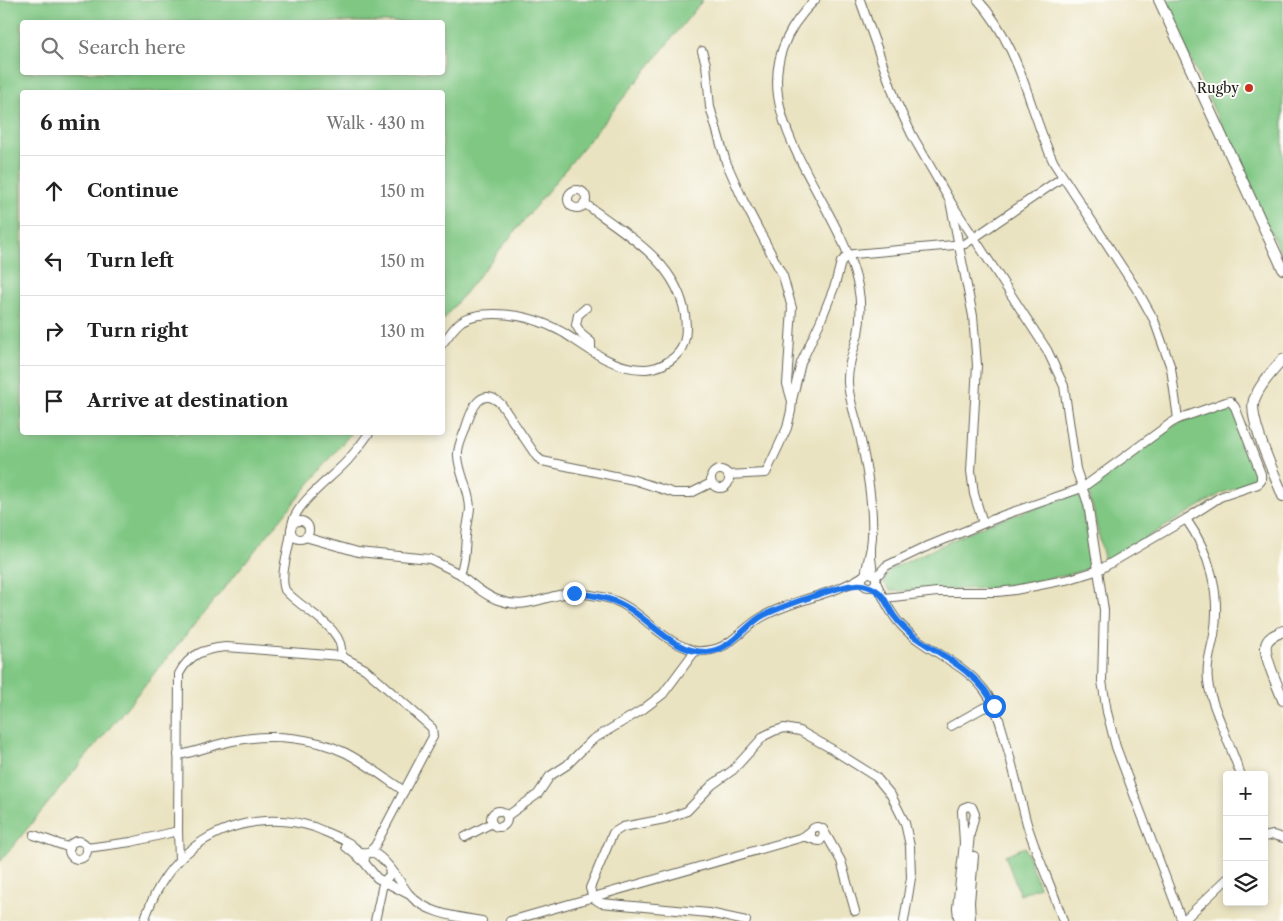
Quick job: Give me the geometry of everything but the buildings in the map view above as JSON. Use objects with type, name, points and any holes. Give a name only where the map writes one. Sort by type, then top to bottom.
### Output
[{"type":"street","points":[[816,0],[798,19],[784,43],[778,62],[777,93],[782,118],[790,140],[848,255],[858,287],[860,313],[848,382],[861,439],[872,514],[872,581]]},
{"type":"street","points":[[860,0],[902,116],[950,201],[1048,350],[1062,379],[1066,393],[1076,469],[1088,504],[1098,570],[1104,615],[1102,681],[1107,712],[1116,747],[1182,921],[1223,883]]},
{"type":"street","points":[[978,0],[991,16],[1014,58],[1050,155],[1139,293],[1154,320],[1171,368],[1178,419]]},
{"type":"street","points":[[1159,0],[1283,269]]},
{"type":"street","points":[[702,51],[706,64],[710,107],[726,162],[734,182],[788,288],[793,314],[787,384],[792,401]]},
{"type":"street","points":[[728,475],[766,473],[787,428],[801,363],[831,294],[841,262],[848,255],[958,245],[975,238],[1063,177]]},
{"type":"street","points":[[950,201],[973,316],[976,343],[977,365],[970,471],[974,494],[983,523]]},
{"type":"street","points":[[445,340],[458,324],[469,318],[504,314],[533,319],[562,332],[611,362],[629,368],[654,368],[677,354],[685,339],[686,322],[681,297],[668,273],[644,247],[584,203]]},
{"type":"street","points":[[586,308],[578,315],[576,325],[582,336],[590,342],[591,351]]},
{"type":"street","points":[[1281,363],[1256,395],[1253,412],[1256,425],[1283,496]]},
{"type":"street","points":[[460,574],[464,561],[470,509],[458,456],[472,408],[482,399],[493,398],[501,404],[527,443],[542,461],[634,480],[674,493],[691,493],[711,483]]},
{"type":"street","points":[[842,587],[872,581],[886,566],[926,547],[983,523],[1082,488],[1171,422],[1226,402],[1233,403],[1262,474],[1261,481],[1258,484],[1220,496],[1186,519],[1098,570],[1070,579],[1015,590],[937,592],[884,598]]},
{"type":"street","points":[[341,656],[342,644],[334,632],[285,590],[283,580],[295,516],[305,503],[347,461],[368,435]]},
{"type":"street","points":[[717,470],[724,470],[728,475],[728,484],[724,488],[718,488],[711,483],[712,473],[717,470]]},
{"type":"street","points":[[305,503],[302,510],[305,532]]},
{"type":"street","points":[[1186,519],[1205,552],[1214,583],[1216,618],[1208,661],[1208,682],[1214,704],[1239,771]]},
{"type":"street","points":[[292,528],[298,521],[305,532],[326,542],[358,552],[430,559],[460,574],[492,598],[508,603],[537,602],[574,593],[613,600],[634,612],[673,642],[695,651],[707,652],[727,645],[763,616],[842,587],[869,573],[872,581],[901,624],[975,679],[985,690],[994,706],[1014,769],[1028,826],[1063,921]]},
{"type":"street","points":[[292,528],[295,537],[305,532]]},
{"type":"street","points":[[290,544],[305,532]]},
{"type":"street","points":[[864,576],[871,547]]},
{"type":"street","points":[[1283,631],[1271,637],[1267,642],[1265,650],[1283,700]]},
{"type":"street","points":[[179,860],[179,674],[184,664],[193,656],[211,649],[226,647],[341,656],[365,670],[432,728],[433,737],[371,852],[366,855],[364,862]]},
{"type":"street","points":[[507,816],[538,794],[550,776],[567,765],[592,740],[642,710],[663,694],[695,651]]},
{"type":"street","points":[[951,726],[983,708],[994,706]]},
{"type":"street","points":[[746,921],[709,913],[602,903],[593,898],[590,888],[612,833],[623,827],[665,819],[687,810],[712,785],[733,770],[764,736],[774,730],[784,728],[800,731],[830,748],[876,777],[891,795],[905,823],[910,846],[911,878],[904,921]]},
{"type":"street","points":[[178,755],[238,740],[277,737],[293,738],[321,744],[341,751],[355,758],[404,791]]},
{"type":"street","points":[[968,806],[972,807],[975,814],[969,843],[962,921],[958,917],[957,908],[964,843],[962,811],[963,808],[968,806]]},
{"type":"street","points":[[501,811],[507,816],[508,822],[502,827],[496,827],[492,823],[491,818],[496,812],[501,811]]},
{"type":"street","points":[[144,921],[158,888],[179,860],[190,849],[214,834],[232,827],[254,822],[288,822],[314,827],[346,842],[361,852],[371,852],[379,855],[417,901],[438,912],[482,921]]},
{"type":"street","points":[[465,837],[492,823]]},
{"type":"street","points":[[510,921],[803,837],[811,834],[814,827],[819,827],[824,832],[833,846],[840,861],[855,911]]},
{"type":"street","points":[[87,848],[131,842],[178,830]]},
{"type":"street","points":[[822,840],[824,832]]},
{"type":"street","points":[[811,834],[817,841],[822,840],[833,846]]},
{"type":"street","points":[[34,835],[70,848]]},
{"type":"street","points":[[1268,836],[1274,835],[1283,838]]},
{"type":"street","points":[[339,840],[364,862],[374,875],[410,894]]},
{"type":"street","points":[[79,841],[84,843],[87,848],[85,856],[77,859],[70,854],[70,848],[73,843],[79,841]]},
{"type":"street","points":[[971,921],[970,902],[974,856]]},
{"type":"street","points":[[375,921],[384,881],[390,875],[389,868]]},
{"type":"green space","points":[[0,0],[703,0],[445,318],[445,90],[20,90],[20,435],[349,435],[0,862]]},
{"type":"green space","name":"Rugby","points":[[1163,0],[1283,0],[1283,259]]},
{"type":"green space","points":[[1229,405],[1233,408],[1258,476],[1256,481],[1222,493],[1105,562],[1088,488],[1176,424]]},
{"type":"green space","points":[[1077,494],[1080,495],[1095,564],[1091,568],[1067,575],[995,588],[891,591],[884,583],[886,574],[891,569],[987,524]]},
{"type":"green space","points":[[1025,847],[1039,887],[1020,895],[1005,855]]},
{"type":"place","name":"Rugby","points":[[1249,88]]},
{"type":"route","points":[[574,593],[613,600],[634,612],[673,642],[695,651],[707,652],[727,645],[758,619],[770,612],[842,587],[865,586],[880,593],[894,615],[906,629],[975,679],[985,690],[994,706]]}]
